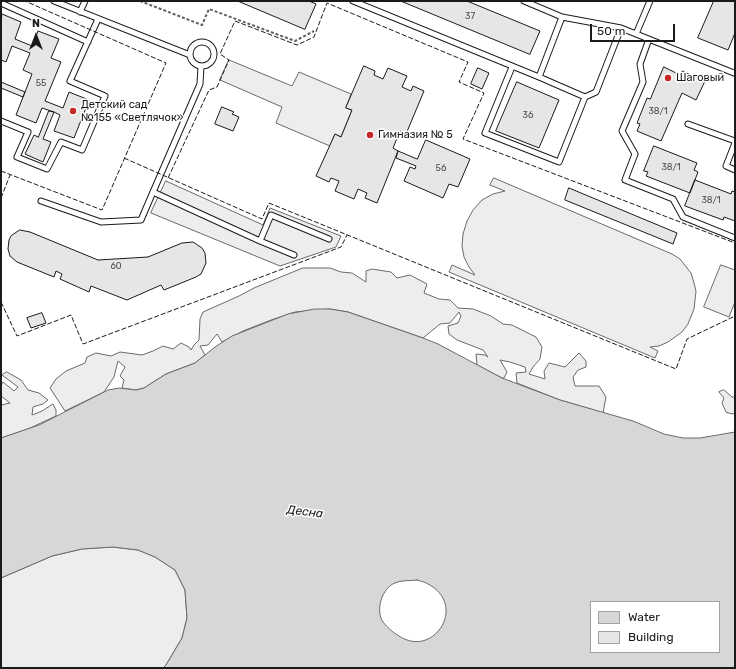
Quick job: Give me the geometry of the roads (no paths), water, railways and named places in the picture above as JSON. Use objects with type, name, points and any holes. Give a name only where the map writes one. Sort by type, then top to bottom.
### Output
[{"type":"lane","points":[[54,1],[190,55]]},
{"type":"lane","points":[[80,12],[84,1]]},
{"type":"lane","points":[[353,1],[585,97]]},
{"type":"lane","points":[[524,1],[562,17],[621,28],[735,72]]},
{"type":"lane","points":[[636,34],[650,1]]},
{"type":"lane","points":[[1,3],[88,42]]},
{"type":"lane","points":[[539,77],[562,17]]},
{"type":"lane","points":[[1,121],[28,132],[17,157],[47,170],[61,142],[82,150],[106,96],[70,81],[98,19]]},
{"type":"lane","points":[[512,67],[485,133],[559,162],[585,97],[596,92],[621,28]]},
{"type":"lane","points":[[649,39],[640,64],[643,82],[622,131],[635,154],[625,180],[673,199],[683,217],[735,238]]},
{"type":"lane","points":[[202,42],[210,45],[214,51],[213,59],[208,65],[201,66],[194,63],[190,55],[190,51],[195,45],[202,42]]},
{"type":"lane","points":[[41,201],[101,222],[141,220],[200,84],[201,66]]},
{"type":"lane","points":[[688,124],[735,142],[726,166],[735,170]]},
{"type":"lane","points":[[153,192],[294,255]]},
{"type":"lane","points":[[260,241],[271,215],[329,239]]},
{"type":"water","name":"Десна","points":[[315,309],[330,309],[348,312],[438,344],[502,378],[560,400],[633,421],[664,434],[683,438],[700,438],[735,432],[735,668],[163,668],[182,638],[187,618],[185,590],[175,570],[155,557],[138,550],[113,547],[82,549],[52,556],[1,578],[1,438],[39,425],[108,390],[119,388],[136,390],[144,388],[166,374],[195,363],[232,336],[288,314]],"holes":[[[417,580],[424,582],[440,593],[445,604],[446,616],[442,626],[434,635],[424,641],[412,641],[399,636],[383,622],[380,612],[381,600],[383,594],[395,583],[400,581]]]},
{"type":"place","name":"Шаговый","points":[[668,78]]},
{"type":"place","name":"Детский сад №155 «Светлячок»","points":[[73,111]]},
{"type":"place","name":"Гимназия № 5","points":[[370,135]]}]
